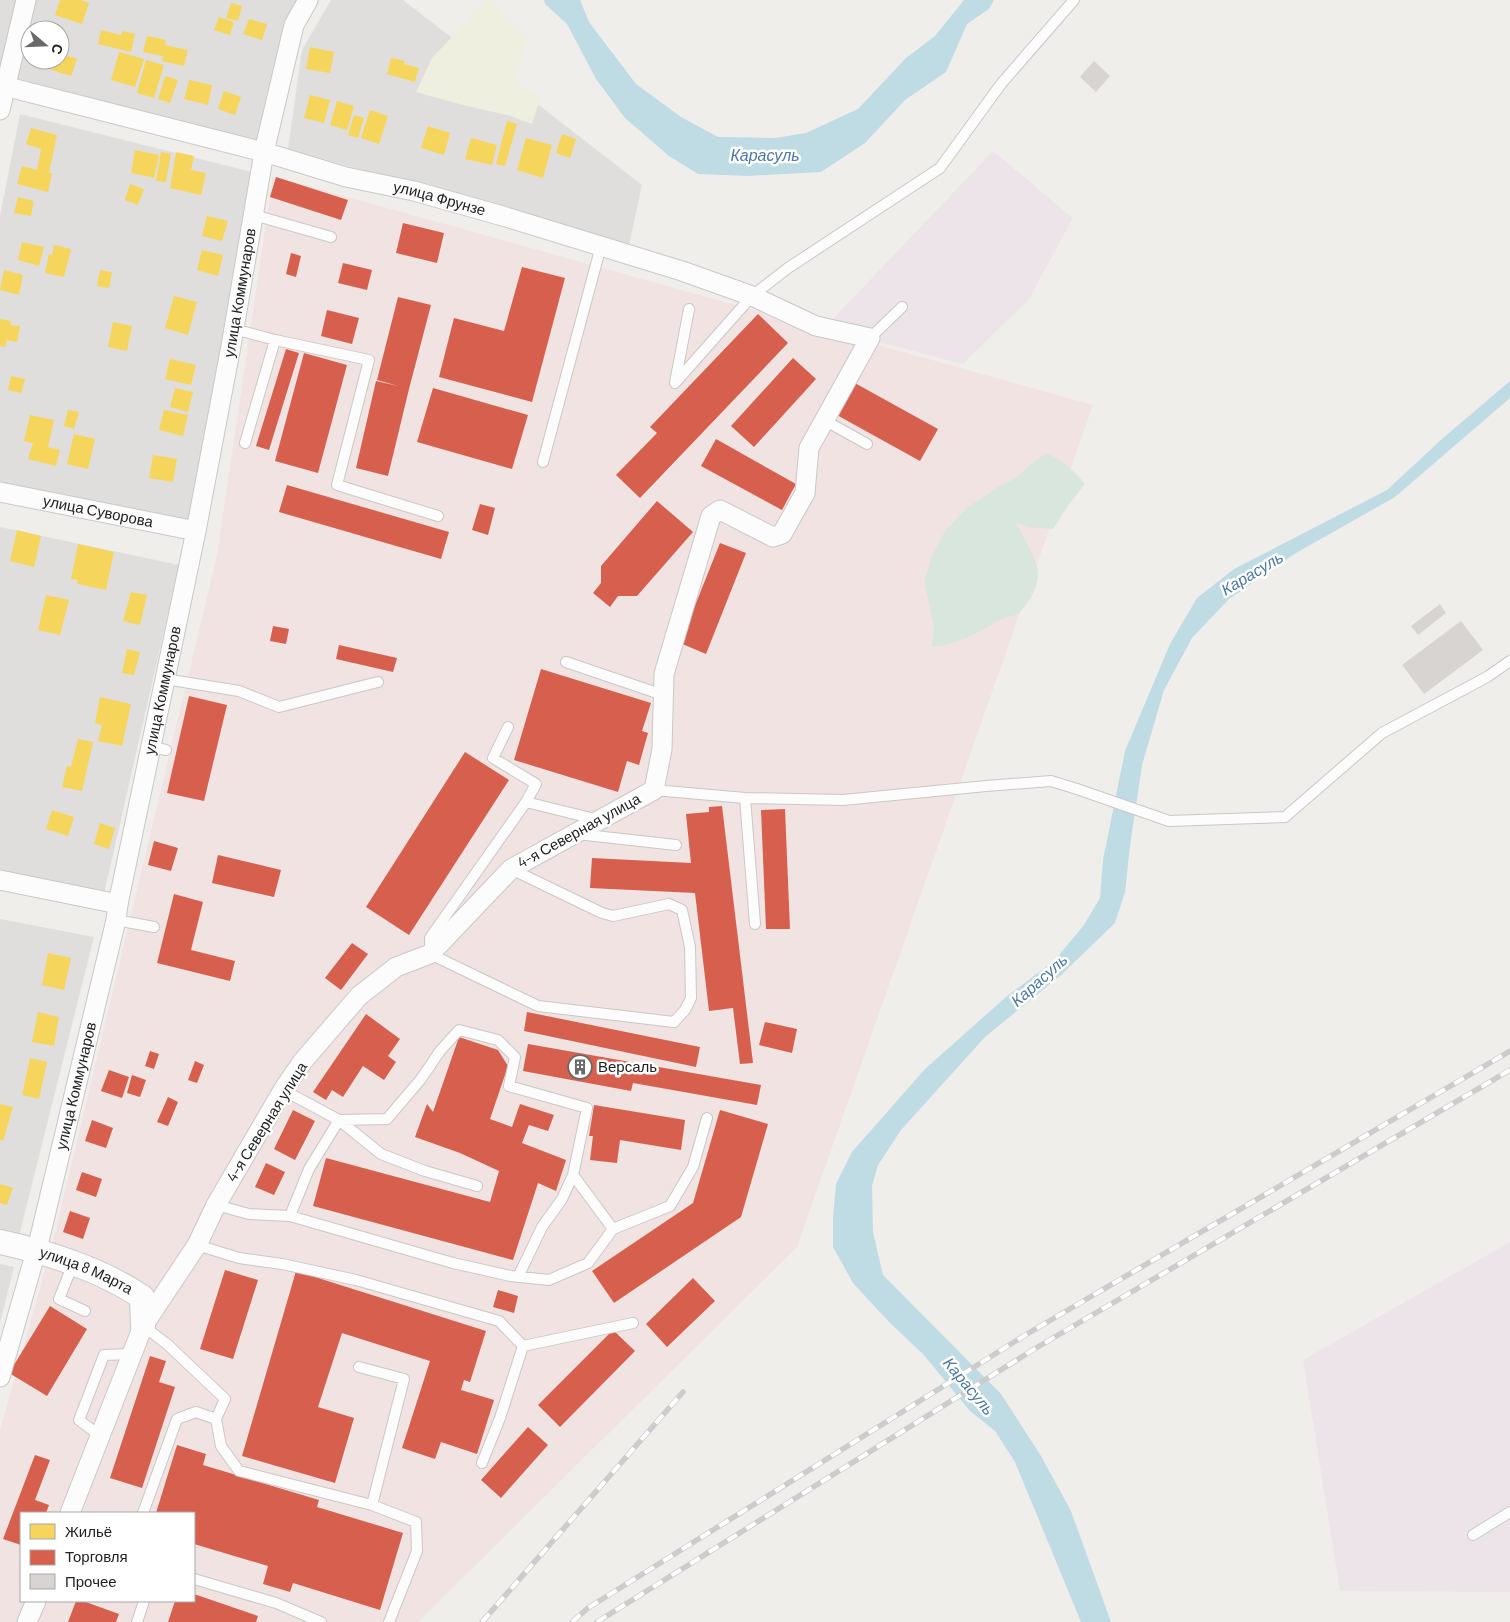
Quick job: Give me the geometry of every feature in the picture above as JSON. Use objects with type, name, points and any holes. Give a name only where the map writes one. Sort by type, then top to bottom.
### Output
[{"type":"street","points":[[0,110],[2,85],[26,0]]},
{"type":"street","name":"улица Коммунаров","points":[[0,1377],[36,1249],[158,749],[165,679],[196,531],[234,329],[264,152],[294,25],[308,0]]},
{"type":"street","name":"улица Фрунзе","points":[[2,85],[264,152],[346,177],[432,196],[682,271],[752,296],[816,326],[870,338]]},
{"type":"street","name":"4-я Северная улица","points":[[70,1512],[143,1326],[197,1244],[216,1205],[283,1090],[303,1061],[359,996],[396,967],[430,954],[510,869],[654,790],[662,749],[664,674],[711,516],[720,510],[773,537],[782,534],[805,493],[809,448],[870,338]]},
{"type":"street","name":"улица Суворова","points":[[0,492],[196,531]]},
{"type":"street","points":[[0,880],[117,912]]},
{"type":"street","name":"улица 8 Марта","points":[[0,1242],[36,1249],[120,1283],[142,1297],[143,1326]]},
{"type":"street","points":[[142,1297],[167,1290]]},
{"type":"street","points":[[28,1622],[36,1602]]},
{"type":"lane","points":[[689,309],[675,383],[752,296],[788,268],[940,168],[1001,84],[1074,0]]},
{"type":"lane","points":[[254,215],[331,237]]},
{"type":"lane","points":[[543,462],[601,246]]},
{"type":"lane","points":[[870,338],[902,307]]},
{"type":"lane","points":[[234,329],[275,340],[369,360],[337,485],[438,516]]},
{"type":"lane","points":[[245,443],[275,340]]},
{"type":"lane","points":[[824,420],[867,444]]},
{"type":"lane","points":[[654,790],[744,798],[843,800],[1051,781],[1077,788],[1169,821],[1286,817],[1382,733],[1487,677],[1510,661]]},
{"type":"lane","points":[[566,662],[663,695]]},
{"type":"lane","points":[[165,679],[239,691],[278,707],[378,682]]},
{"type":"lane","points":[[508,727],[492,758],[536,784],[526,802],[430,938],[430,954],[538,1006],[674,1022],[685,1010],[691,998],[690,947],[682,910],[669,904],[613,916],[602,913],[510,869]]},
{"type":"lane","points":[[744,798],[755,924]]},
{"type":"lane","points":[[526,802],[599,820]]},
{"type":"lane","points":[[574,834],[676,845]]},
{"type":"lane","points":[[117,912],[154,928]]},
{"type":"lane","points":[[339,1120],[387,1119],[421,1079],[440,1051],[459,1030],[498,1040],[515,1057],[510,1086],[587,1108],[573,1175],[562,1199],[542,1227],[518,1277]]},
{"type":"lane","points":[[283,1090],[339,1120],[381,1154],[412,1166],[477,1186]]},
{"type":"lane","points":[[216,1205],[249,1214],[290,1216],[453,1263],[518,1277],[549,1280],[588,1263],[613,1230],[670,1206],[693,1167],[707,1118]]},
{"type":"lane","points":[[290,1216],[309,1169],[339,1120]]},
{"type":"lane","points":[[573,1175],[613,1230]]},
{"type":"lane","points":[[197,1244],[239,1258],[282,1264],[356,1280],[500,1320],[522,1346]]},
{"type":"lane","points":[[72,1264],[59,1299],[85,1311]]},
{"type":"lane","points":[[522,1346],[633,1323]]},
{"type":"lane","points":[[143,1326],[174,1350],[225,1399],[216,1419],[221,1446],[239,1471],[372,1505],[416,1522],[417,1552],[389,1622]]},
{"type":"lane","points":[[482,1463],[500,1418],[522,1346]]},
{"type":"lane","points":[[100,1436],[79,1420],[104,1356],[132,1354]]},
{"type":"lane","points":[[359,1367],[404,1379],[372,1505]]},
{"type":"lane","points":[[143,1512],[176,1419],[196,1412],[216,1419]]},
{"type":"lane","points":[[1473,1535],[1510,1512]]},
{"type":"lane","points":[[195,1579],[276,1603],[320,1622]]},
{"type":"lane","points":[[138,1622],[144,1602]]},
{"type":"shaded area","points":[[0,0],[20,0],[0,77]]},
{"type":"shaded area","points":[[35,0],[299,0],[257,144],[13,77],[20,52],[20,70],[70,70],[70,20],[29,20]]},
{"type":"shaded area","points":[[331,0],[403,0],[642,185],[629,245],[288,149],[302,50]]},
{"type":"shaded area","points":[[20,114],[252,172],[189,522],[0,484],[0,216]]},
{"type":"shaded area","points":[[993,151],[1073,218],[1029,299],[963,364],[875,341],[828,324]]},
{"type":"shaded area","points":[[273,176],[1093,405],[797,1247],[418,1622],[0,1622],[0,1430],[53,1242],[217,555]]},
{"type":"shaded area","points":[[1046,453],[1067,466],[1085,484],[1053,529],[1027,527],[1016,522],[1033,555],[1037,568],[1038,574],[1035,589],[1030,599],[1016,615],[1002,619],[961,640],[932,647],[934,627],[924,581],[932,556],[945,531],[967,508],[998,487],[1016,478]]},
{"type":"shaded area","points":[[0,527],[179,565],[104,894],[0,874]]},
{"type":"shaded area","points":[[0,919],[94,937],[18,1240],[0,1236]]},
{"type":"shaded area","points":[[1510,1242],[1510,1592],[1340,1591],[1303,1360]]},
{"type":"shaded area","points":[[0,1264],[14,1267],[0,1323]]},
{"type":"green space","points":[[487,0],[491,0],[504,19],[527,40],[515,82],[541,96],[532,124],[507,115],[416,92],[432,58]]},
{"type":"water","name":"Карасуль","points":[[544,0],[580,0],[589,22],[636,84],[681,117],[718,137],[775,138],[806,133],[858,109],[906,58],[935,36],[964,0],[994,0],[989,9],[967,24],[946,72],[905,100],[865,143],[821,172],[748,176],[698,174],[669,156],[625,118],[596,79],[567,24],[545,4]]},
{"type":"water","name":"Карасуль","points":[[1510,381],[1510,398],[1395,497],[1296,553],[1229,599],[1192,638],[1164,690],[1142,765],[1125,892],[1115,923],[1061,975],[985,1037],[901,1130],[878,1165],[872,1186],[873,1232],[883,1275],[1001,1394],[1041,1456],[1071,1511],[1111,1622],[1081,1622],[1015,1462],[995,1431],[970,1411],[923,1354],[889,1322],[853,1283],[833,1247],[836,1184],[852,1152],[925,1069],[1006,997],[1054,961],[1084,925],[1100,898],[1103,860],[1125,751],[1170,644],[1197,598],[1234,569],[1387,490],[1442,439]]},
{"type":"building: Жильё","points":[[60,0],[81,0],[89,3],[82,24],[55,15]]},
{"type":"building: Жильё","points":[[231,3],[242,6],[238,21],[226,18]]},
{"type":"building: Жильё","points":[[219,17],[234,22],[230,35],[214,30]]},
{"type":"building: Жильё","points":[[249,19],[267,24],[262,40],[243,34]]},
{"type":"building: Жильё","points":[[101,30],[121,35],[122,31],[135,34],[131,52],[98,44]]},
{"type":"building: Жильё","points":[[147,36],[166,40],[165,45],[188,50],[184,66],[162,61],[163,56],[143,52]]},
{"type":"building: Жильё","points":[[310,47],[334,52],[330,73],[306,69]]},
{"type":"building: Жильё","points":[[119,52],[144,59],[135,87],[111,80]]},
{"type":"building: Жильё","points":[[70,57],[77,59],[71,76],[52,70],[70,70]]},
{"type":"building: Жильё","points":[[391,58],[405,61],[404,64],[419,68],[415,82],[387,74]]},
{"type":"building: Жильё","points":[[146,60],[164,65],[154,98],[137,93]]},
{"type":"building: Жильё","points":[[165,76],[178,80],[170,103],[158,99]]},
{"type":"building: Жильё","points":[[189,80],[212,85],[208,105],[184,99]]},
{"type":"building: Жильё","points":[[224,91],[241,97],[235,115],[218,109]]},
{"type":"building: Жильё","points":[[310,95],[330,100],[324,123],[304,118]]},
{"type":"building: Жильё","points":[[337,101],[354,106],[347,130],[330,125]]},
{"type":"building: Жильё","points":[[370,110],[388,116],[379,144],[361,138]]},
{"type":"building: Жильё","points":[[354,115],[364,118],[358,138],[348,135]]},
{"type":"building: Жильё","points":[[507,121],[517,124],[505,166],[496,164]]},
{"type":"building: Жильё","points":[[428,126],[450,133],[444,155],[421,148]]},
{"type":"building: Жильё","points":[[31,128],[57,135],[49,173],[52,173],[48,192],[17,184],[22,166],[37,170],[41,149],[26,144]]},
{"type":"building: Жильё","points":[[562,134],[576,139],[570,158],[556,153]]},
{"type":"building: Жильё","points":[[471,138],[497,145],[492,165],[465,159]]},
{"type":"building: Жильё","points":[[526,138],[552,145],[543,178],[517,170]]},
{"type":"building: Жильё","points":[[135,150],[159,155],[154,178],[131,173]]},
{"type":"building: Жильё","points":[[161,152],[171,154],[166,182],[156,181]]},
{"type":"building: Жильё","points":[[176,152],[194,156],[191,170],[206,173],[201,195],[170,188]]},
{"type":"building: Жильё","points":[[130,184],[144,189],[138,205],[125,200]]},
{"type":"building: Жильё","points":[[18,197],[34,201],[31,216],[14,213]]},
{"type":"building: Жильё","points":[[207,216],[228,221],[222,241],[202,236]]},
{"type":"building: Жильё","points":[[22,242],[44,247],[39,266],[18,260]]},
{"type":"building: Жильё","points":[[54,245],[71,249],[64,277],[45,273],[49,254],[52,255]]},
{"type":"building: Жильё","points":[[202,250],[223,255],[218,276],[197,270]]},
{"type":"building: Жильё","points":[[4,270],[23,275],[19,295],[0,290]]},
{"type":"building: Жильё","points":[[100,270],[112,272],[109,288],[97,286]]},
{"type":"building: Жильё","points":[[174,296],[197,302],[188,335],[165,328]]},
{"type":"building: Жильё","points":[[0,319],[11,321],[10,325],[20,326],[17,342],[7,340],[5,347],[0,346]]},
{"type":"building: Жильё","points":[[113,322],[132,326],[127,351],[108,347]]},
{"type":"building: Жильё","points":[[170,359],[196,365],[191,385],[165,379]]},
{"type":"building: Жильё","points":[[11,376],[25,379],[21,393],[8,390]]},
{"type":"building: Жильё","points":[[175,388],[193,392],[188,412],[170,407]]},
{"type":"building: Жильё","points":[[68,410],[79,412],[74,429],[64,426]]},
{"type":"building: Жильё","points":[[164,410],[188,415],[183,436],[159,430]]},
{"type":"building: Жильё","points":[[30,415],[54,420],[48,447],[60,450],[56,466],[28,459],[33,443],[24,441]]},
{"type":"building: Жильё","points":[[74,434],[95,439],[88,469],[67,464]]},
{"type":"building: Жильё","points":[[153,455],[177,459],[173,482],[149,478]]},
{"type":"building: Жильё","points":[[17,530],[41,536],[34,567],[10,561]]},
{"type":"building: Жильё","points":[[78,544],[114,552],[106,590],[77,584],[78,580],[71,579]]},
{"type":"building: Жильё","points":[[131,592],[147,595],[140,625],[123,621]]},
{"type":"building: Жильё","points":[[46,595],[69,600],[60,635],[38,630]]},
{"type":"building: Жильё","points":[[127,649],[140,652],[134,675],[122,673]]},
{"type":"building: Жильё","points":[[100,697],[131,704],[122,746],[98,741],[102,725],[95,723]]},
{"type":"building: Жильё","points":[[78,739],[93,742],[82,791],[62,787],[67,766],[71,767]]},
{"type":"building: Жильё","points":[[52,810],[74,817],[68,836],[46,829]]},
{"type":"building: Жильё","points":[[100,823],[115,828],[109,849],[94,844]]},
{"type":"building: Жильё","points":[[48,953],[71,958],[64,990],[42,985]]},
{"type":"building: Жильё","points":[[38,1012],[59,1017],[54,1046],[32,1042]]},
{"type":"building: Жильё","points":[[30,1058],[47,1062],[39,1099],[22,1095]]},
{"type":"building: Жильё","points":[[0,1104],[13,1107],[3,1141],[0,1140]]},
{"type":"building: Жильё","points":[[0,1184],[13,1188],[7,1205],[0,1203]]},
{"type":"building: Торговля","points":[[276,177],[348,200],[341,220],[270,197]]},
{"type":"building: Торговля","points":[[403,223],[444,233],[437,263],[396,253]]},
{"type":"building: Торговля","points":[[291,253],[301,256],[296,277],[286,274]]},
{"type":"building: Торговля","points":[[343,263],[372,270],[367,290],[338,283]]},
{"type":"building: Торговля","points":[[522,267],[565,278],[532,402],[439,377],[454,318],[504,331]]},
{"type":"building: Торговля","points":[[398,297],[431,305],[388,476],[356,468],[376,381],[398,386],[377,380]]},
{"type":"building: Торговля","points":[[327,310],[359,318],[352,344],[321,336]]},
{"type":"building: Торговля","points":[[758,314],[788,343],[640,498],[616,475],[657,433],[650,427]]},
{"type":"building: Торговля","points":[[286,349],[299,353],[269,450],[256,446]]},
{"type":"building: Торговля","points":[[304,353],[347,365],[318,473],[275,461]]},
{"type":"building: Торговля","points":[[793,358],[816,379],[754,447],[731,426]]},
{"type":"building: Торговля","points":[[853,382],[938,429],[920,461],[835,414]]},
{"type":"building: Торговля","points":[[433,388],[528,415],[512,469],[417,442]]},
{"type":"building: Торговля","points":[[716,439],[796,484],[782,510],[701,466]]},
{"type":"building: Торговля","points":[[287,485],[449,532],[441,559],[279,512]]},
{"type":"building: Торговля","points":[[657,501],[693,532],[637,596],[618,596],[610,607],[593,593],[601,583],[601,566]]},
{"type":"building: Торговля","points":[[480,504],[495,508],[488,535],[472,530]]},
{"type":"building: Торговля","points":[[720,543],[746,553],[706,654],[680,643]]},
{"type":"building: Торговля","points":[[273,626],[289,629],[286,644],[270,641]]},
{"type":"building: Торговля","points":[[339,645],[397,658],[393,672],[336,659]]},
{"type":"building: Торговля","points":[[541,669],[651,703],[642,731],[648,733],[639,765],[627,761],[618,792],[514,760]]},
{"type":"building: Торговля","points":[[189,696],[227,705],[204,801],[167,793]]},
{"type":"building: Торговля","points":[[465,752],[509,780],[409,935],[366,907]]},
{"type":"building: Торговля","points":[[722,806],[753,1063],[740,1064],[733,1008],[709,1011],[695,893],[590,888],[592,858],[691,863],[686,814],[709,812],[709,807]]},
{"type":"building: Торговля","points":[[785,809],[790,929],[766,929],[761,810]]},
{"type":"building: Торговля","points":[[154,841],[178,848],[171,871],[148,865]]},
{"type":"building: Торговля","points":[[218,855],[281,870],[274,897],[212,883]]},
{"type":"building: Торговля","points":[[174,894],[203,902],[191,950],[235,961],[230,981],[157,963]]},
{"type":"building: Торговля","points":[[352,943],[368,954],[341,990],[325,978]]},
{"type":"building: Торговля","points":[[527,1012],[700,1047],[696,1067],[524,1031]]},
{"type":"building: Торговля","points":[[366,1014],[400,1039],[388,1056],[396,1062],[384,1080],[363,1066],[343,1097],[332,1090],[326,1100],[313,1092]]},
{"type":"building: Торговля","points":[[765,1022],[797,1029],[792,1053],[759,1045]]},
{"type":"building: Торговля","points":[[459,1037],[498,1050],[508,1066],[490,1119],[512,1127],[520,1104],[554,1115],[548,1131],[529,1125],[522,1143],[566,1160],[556,1191],[538,1183],[513,1260],[313,1206],[326,1158],[490,1202],[499,1171],[460,1153],[415,1137],[427,1104],[433,1112]]},
{"type":"building: Торговля","points":[[528,1044],[761,1085],[757,1105],[633,1083],[631,1091],[523,1071]]},
{"type":"building: Торговля","points":[[150,1051],[159,1054],[154,1069],[145,1066]]},
{"type":"building: Торговля","points":[[195,1061],[204,1065],[197,1083],[188,1080]]},
{"type":"building: Торговля","points":[[109,1070],[129,1077],[122,1098],[101,1091]]},
{"type":"building: Торговля","points":[[132,1075],[146,1080],[140,1097],[127,1093]]},
{"type":"building: Торговля","points":[[168,1097],[178,1102],[168,1126],[157,1122]]},
{"type":"building: Торговля","points":[[594,1105],[685,1120],[681,1150],[620,1140],[617,1163],[590,1160],[593,1136],[589,1136]]},
{"type":"building: Торговля","points":[[293,1110],[315,1121],[295,1160],[274,1149]]},
{"type":"building: Торговля","points":[[720,1110],[768,1124],[741,1217],[614,1303],[592,1271],[693,1203]]},
{"type":"building: Торговля","points":[[92,1120],[113,1128],[106,1148],[85,1141]]},
{"type":"building: Торговля","points":[[266,1163],[285,1172],[274,1195],[255,1187]]},
{"type":"building: Торговля","points":[[82,1172],[102,1179],[96,1197],[76,1190]]},
{"type":"building: Торговля","points":[[70,1211],[90,1218],[83,1239],[63,1232]]},
{"type":"building: Торговля","points":[[225,1270],[258,1280],[233,1359],[200,1349]]},
{"type":"building: Торговля","points":[[296,1271],[486,1331],[470,1382],[464,1380],[461,1390],[494,1400],[477,1454],[441,1442],[435,1459],[402,1448],[430,1361],[342,1333],[318,1407],[354,1418],[335,1483],[242,1456]]},
{"type":"building: Торговля","points":[[693,1278],[715,1301],[667,1347],[646,1324]]},
{"type":"building: Торговля","points":[[498,1290],[518,1296],[514,1313],[493,1307]]},
{"type":"building: Торговля","points":[[50,1306],[87,1329],[47,1396],[9,1373]]},
{"type":"building: Торговля","points":[[613,1330],[635,1351],[560,1427],[538,1405]]},
{"type":"building: Торговля","points":[[150,1356],[166,1361],[159,1382],[175,1387],[142,1488],[110,1478]]},
{"type":"building: Торговля","points":[[528,1427],[548,1445],[501,1498],[481,1480]]},
{"type":"building: Торговля","points":[[177,1445],[206,1454],[203,1465],[319,1500],[317,1507],[403,1533],[380,1610],[293,1583],[290,1592],[263,1584],[268,1566],[195,1544],[195,1512],[156,1512]]},
{"type":"building: Торговля","points":[[35,1455],[50,1460],[35,1500],[49,1505],[46,1512],[20,1512],[20,1545],[3,1539]]},
{"type":"building: Торговля","points":[[195,1594],[258,1616],[256,1622],[168,1622],[175,1602],[195,1602]]},
{"type":"building: Торговля","points":[[76,1602],[86,1602],[119,1614],[116,1622],[68,1622]]},
{"type":"building: Прочее","points":[[1094,61],[1110,76],[1096,92],[1080,77]]},
{"type":"building: Прочее","points":[[1440,604],[1446,613],[1418,635],[1411,626]]},
{"type":"building: Прочее","points":[[1461,621],[1483,650],[1424,694],[1402,665]]},
{"type":"railway","points":[[572,1622],[588,1608],[1027,1334],[1510,1051]]},
{"type":"railway","points":[[597,1622],[1036,1348],[1510,1070]]},
{"type":"railway","points":[[482,1622],[683,1392]]},
{"type":"place","name":"Версаль","points":[[580,1067]]}]
